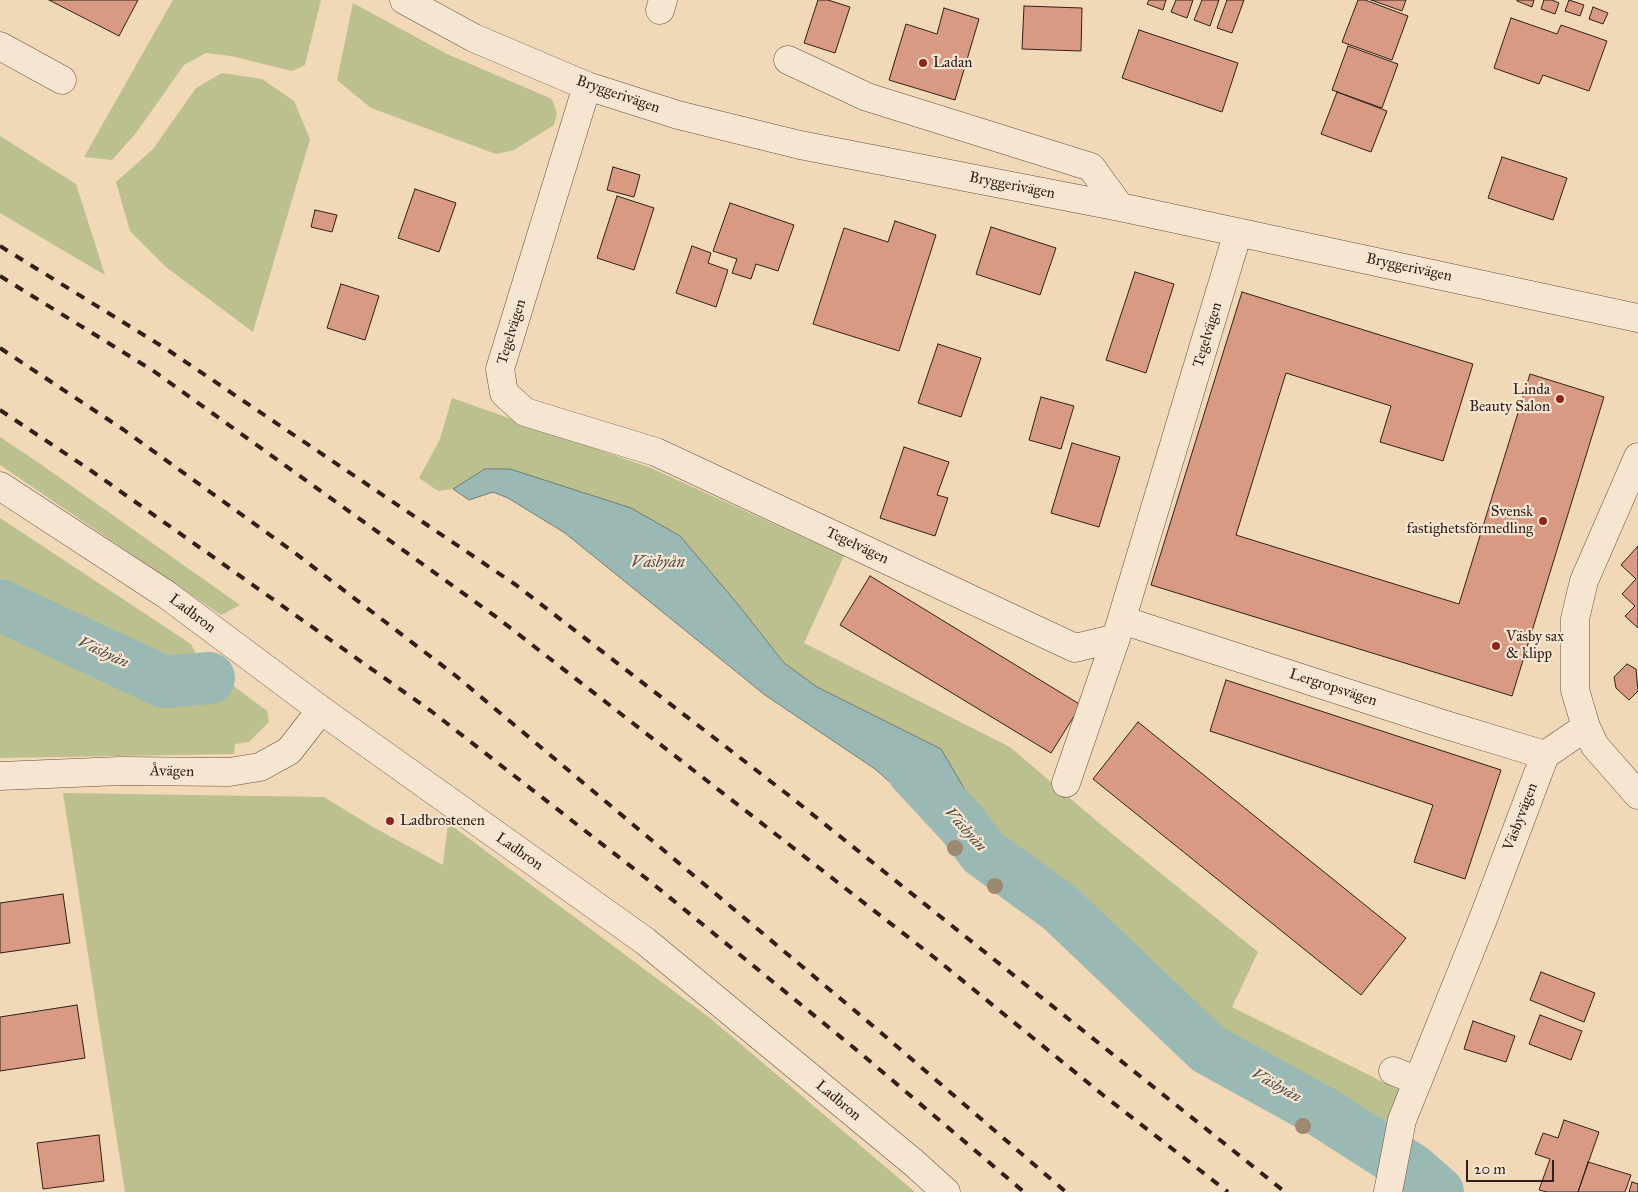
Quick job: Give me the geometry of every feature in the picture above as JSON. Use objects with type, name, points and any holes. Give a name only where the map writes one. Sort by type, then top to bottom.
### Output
[{"type":"street","name":"Bryggerivägen","points":[[404,0],[474,38],[587,86],[678,115],[800,145],[1120,207],[1638,318]]},
{"type":"street","points":[[0,46],[62,80]]},
{"type":"street","points":[[788,60],[867,97],[1091,167],[1120,207]]},
{"type":"street","name":"Tegelvägen","points":[[587,86],[500,369],[504,392],[525,412],[656,452],[1075,648],[1119,629],[1238,232]]},
{"type":"street","points":[[1638,458],[1584,581],[1575,619],[1575,690],[1586,728],[1595,746],[1638,794]]},
{"type":"street","name":"Ladbron","points":[[0,486],[166,595],[321,710],[645,942],[914,1163],[946,1192]]},
{"type":"street","points":[[1066,783],[1119,629]]},
{"type":"street","name":"Lergropsvägen","points":[[1119,629],[1545,755]]},
{"type":"street","name":"Åvägen","points":[[0,776],[120,771],[229,772],[260,767],[289,751],[321,710]]},
{"type":"street","points":[[1545,755],[1586,728]]},
{"type":"street","name":"Väsbyvägen","points":[[1388,1192],[1402,1120],[1545,755]]},
{"type":"street","points":[[1393,1071],[1418,1081]]},
{"type":"green space","points":[[173,0],[321,0],[305,65],[292,71],[231,56],[206,53],[184,65],[136,133],[112,160],[84,157]]},
{"type":"green space","points":[[353,3],[447,54],[552,99],[557,113],[554,125],[514,150],[496,154],[371,108],[337,80]]},
{"type":"green space","points":[[222,73],[262,79],[294,101],[310,139],[253,332],[166,267],[130,231],[116,182],[153,149],[196,88]]},
{"type":"green space","points":[[0,136],[76,184],[105,275],[0,213]]},
{"type":"green space","points":[[452,398],[651,468],[844,556],[804,643],[1010,747],[1105,828],[1258,952],[1232,1007],[1405,1093],[1389,1138],[1321,1093],[1214,1039],[1068,897],[991,843],[976,816],[974,805],[784,663],[736,602],[485,469],[453,489],[438,491],[419,478],[440,439]]},
{"type":"green space","points":[[0,437],[240,605],[221,615],[0,465]]},
{"type":"green space","points":[[0,518],[191,644],[199,660],[186,672],[102,641],[0,589]]},
{"type":"green space","points":[[0,620],[163,696],[201,698],[231,684],[267,711],[269,722],[249,742],[235,744],[234,754],[0,758]]},
{"type":"green space","points":[[63,793],[324,797],[373,827],[443,865],[448,823],[710,1018],[915,1192],[125,1192]]},
{"type":"water","name":"Väsbyån","points":[[485,469],[510,469],[631,508],[680,536],[736,602],[784,663],[817,687],[941,749],[974,805],[976,816],[947,832],[875,769],[765,695],[565,533],[508,498],[493,492],[469,500],[453,489]]},
{"type":"building","points":[[49,0],[138,0],[119,36]]},
{"type":"building","points":[[818,0],[828,0],[850,7],[835,53],[804,43]]},
{"type":"building","points":[[1149,0],[1166,0],[1163,10],[1147,4]]},
{"type":"building","points":[[1176,0],[1193,0],[1187,18],[1171,12]]},
{"type":"building","points":[[1202,0],[1219,0],[1210,26],[1194,20]]},
{"type":"building","points":[[1227,0],[1244,0],[1232,33],[1217,28]]},
{"type":"building","points":[[1358,0],[1365,0],[1408,16],[1392,60],[1342,42]]},
{"type":"building","points":[[1371,0],[1406,0],[1402,11]]},
{"type":"building","points":[[1517,0],[1534,0],[1532,7]]},
{"type":"building","points":[[1544,0],[1552,0],[1559,3],[1555,14],[1541,9]]},
{"type":"building","points":[[1569,0],[1584,5],[1580,16],[1565,11]]},
{"type":"building","points":[[1024,6],[1082,8],[1081,51],[1022,49]]},
{"type":"building","points":[[1593,7],[1608,13],[1603,24],[1589,19]]},
{"type":"building","points":[[944,8],[979,19],[955,100],[889,80],[906,24],[937,34]]},
{"type":"building","points":[[1511,18],[1557,34],[1561,25],[1607,41],[1589,91],[1543,75],[1539,84],[1494,68]]},
{"type":"building","points":[[1139,30],[1238,63],[1222,112],[1122,78]]},
{"type":"building","points":[[1348,46],[1398,64],[1382,108],[1332,90]]},
{"type":"building","points":[[1337,92],[1387,111],[1371,152],[1321,134]]},
{"type":"building","points":[[1502,157],[1567,178],[1553,220],[1488,198]]},
{"type":"building","points":[[613,167],[640,175],[634,197],[607,190]]},
{"type":"building","points":[[415,189],[456,203],[439,252],[398,238]]},
{"type":"building","points":[[617,196],[654,208],[634,270],[597,258]]},
{"type":"building","points":[[730,203],[794,225],[778,271],[756,264],[751,279],[732,273],[737,259],[713,251]]},
{"type":"building","points":[[315,210],[337,215],[332,232],[311,227]]},
{"type":"building","points":[[895,221],[936,235],[899,351],[813,324],[844,228],[888,242]]},
{"type":"building","points":[[991,227],[1056,248],[1040,295],[976,274]]},
{"type":"building","points":[[692,246],[711,253],[708,263],[728,270],[716,307],[676,293]]},
{"type":"building","points":[[1135,272],[1174,284],[1146,373],[1106,360]]},
{"type":"building","points":[[341,284],[379,296],[365,340],[327,328]]},
{"type":"building","points":[[1242,292],[1473,364],[1443,461],[1380,442],[1391,406],[1286,373],[1236,535],[1459,604],[1530,374],[1604,397],[1512,696],[1151,585]]},
{"type":"building","points":[[938,344],[981,358],[961,417],[918,403]]},
{"type":"building","points":[[1041,397],[1074,406],[1061,449],[1029,440]]},
{"type":"building","points":[[1072,443],[1120,457],[1099,527],[1051,513]]},
{"type":"building","points":[[904,447],[949,462],[937,495],[948,498],[935,536],[880,518]]},
{"type":"building","points":[[1638,546],[1638,628],[1625,616],[1635,606],[1622,594],[1636,579],[1621,565]]},
{"type":"building","points":[[870,576],[1081,705],[1051,753],[840,625]]},
{"type":"building","points":[[1627,664],[1636,669],[1638,691],[1629,700],[1616,688],[1614,677]]},
{"type":"building","points":[[1226,680],[1501,770],[1465,879],[1414,862],[1433,805],[1210,731]]},
{"type":"building","points":[[1138,722],[1406,938],[1361,995],[1093,779]]},
{"type":"building","points":[[63,894],[70,943],[0,953],[0,903]]},
{"type":"building","points":[[1541,972],[1595,993],[1584,1022],[1530,1000]]},
{"type":"building","points":[[77,1005],[85,1058],[0,1071],[0,1017]]},
{"type":"building","points":[[1540,1015],[1582,1031],[1571,1060],[1529,1044]]},
{"type":"building","points":[[1473,1021],[1515,1036],[1506,1062],[1464,1049]]},
{"type":"building","points":[[1564,1120],[1599,1132],[1578,1192],[1547,1192],[1539,1190],[1550,1159],[1535,1154],[1543,1133],[1558,1138]]},
{"type":"building","points":[[99,1135],[104,1181],[43,1189],[37,1143]]},
{"type":"building","points":[[1588,1162],[1631,1175],[1625,1192],[1578,1192]]},
{"type":"building","points":[[1632,1182],[1638,1184],[1638,1192],[1629,1192]]},
{"type":"waterway","name":"Väsbyån","points":[[0,605],[164,682],[209,678]]},
{"type":"waterway","name":"Väsbyån","points":[[913,771],[962,824],[983,852],[1060,908],[1208,1049],[1324,1113],[1413,1170],[1438,1192]]},
{"type":"railway","points":[[0,246],[168,350],[516,585],[787,794],[1285,1192]]},
{"type":"railway","points":[[0,276],[152,370],[495,616],[935,958],[1103,1095],[1228,1192]]},
{"type":"railway","points":[[0,348],[124,430],[295,553],[456,676],[879,1031],[1066,1192]]},
{"type":"railway","points":[[0,410],[93,472],[431,711],[647,879],[859,1052],[1024,1192]]},
{"type":"place","name":"Ladan","points":[[923,63]]},
{"type":"place","name":"Linda Beauty Salon","points":[[1560,399]]},
{"type":"place","name":"Svensk fastighetsförmedling","points":[[1543,521]]},
{"type":"place","name":"Väsby sax & klipp","points":[[1496,646]]},
{"type":"place","name":"Ladbrostenen","points":[[390,821]]}]
